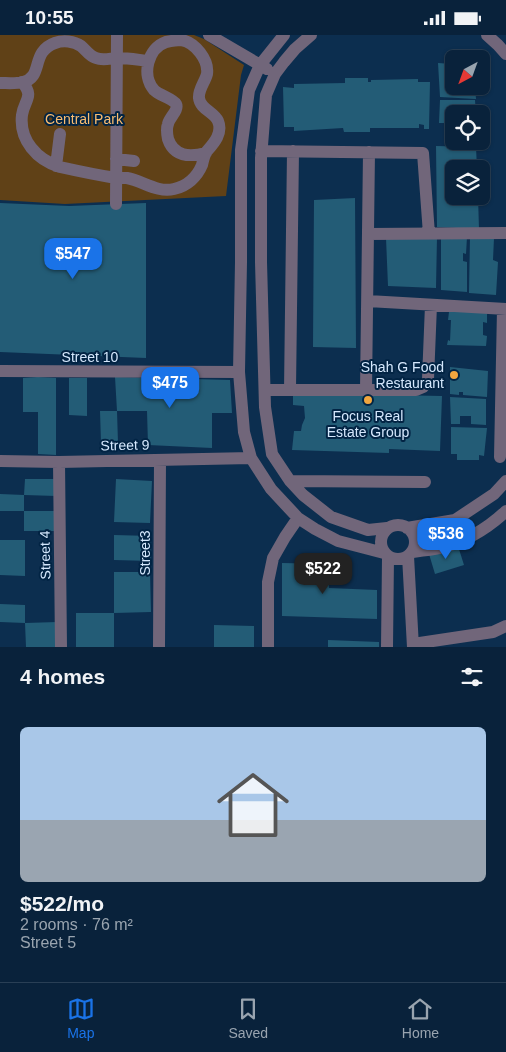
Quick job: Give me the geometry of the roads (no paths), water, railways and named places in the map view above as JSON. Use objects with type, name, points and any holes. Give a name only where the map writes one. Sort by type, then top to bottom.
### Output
[{"type":"street","points":[[116,204],[117,35]]},
{"type":"street","points":[[284,35],[260,65],[249,90],[241,150],[242,263],[239,372],[244,432],[251,458],[271,489],[298,518],[338,541],[386,555],[393,559],[404,559],[410,554],[441,548],[471,537],[506,511]]},
{"type":"street","points":[[311,35],[295,49],[275,74],[266,95],[261,151],[260,262],[265,407],[272,454],[290,481],[303,495],[332,517],[368,530],[397,525],[412,531],[415,542],[410,554],[413,645],[493,632],[506,626]]},
{"type":"street","points":[[486,35],[506,55]]},
{"type":"street","points":[[212,36],[275,74]]},
{"type":"street","points":[[22,82],[29,94],[22,113],[22,129],[25,139],[38,155],[52,165],[129,179],[164,190],[174,189],[193,179],[199,171],[206,153],[216,139],[219,129],[218,121],[214,115],[198,99],[207,75],[207,67],[199,51],[188,43],[174,41],[159,46],[149,61],[148,74],[154,90],[176,103],[177,106],[167,126],[170,144],[185,155],[206,153]]},
{"type":"street","points":[[0,83],[22,82],[31,79],[40,55],[50,45],[57,42],[76,43],[96,58],[149,61]]},
{"type":"street","points":[[56,166],[60,134]]},
{"type":"street","points":[[261,151],[423,153],[429,234]]},
{"type":"street","points":[[290,390],[293,151]]},
{"type":"street","points":[[366,390],[369,152]]},
{"type":"street","points":[[116,159],[134,161]]},
{"type":"street","points":[[368,234],[506,233]]},
{"type":"street","points":[[242,263],[260,262]]},
{"type":"street","points":[[368,301],[505,309],[500,457]]},
{"type":"street","points":[[265,390],[416,390],[423,387],[428,379],[431,305]]},
{"type":"street","name":"Street 10","points":[[0,371],[239,372]]},
{"type":"street","name":"Street 9","points":[[0,461],[59,462],[251,458]]},
{"type":"street","name":"Street3","points":[[159,647],[160,460]]},
{"type":"street","name":"Street 4","points":[[59,462],[61,647]]},
{"type":"street","points":[[290,481],[425,482]]},
{"type":"street","points":[[407,528],[455,520],[494,494],[506,481]]},
{"type":"street","points":[[268,647],[268,582],[273,558],[298,518]]},
{"type":"street","points":[[387,528],[383,532],[380,543],[386,555],[387,647]]},
{"type":"place","name":"Shah G Food Restaurant","points":[[454,375]]},
{"type":"place","name":"Focus Real Estate Group","points":[[368,400]]},
{"type":"park label","name":"Central Park","points":[[84,119]]}]
